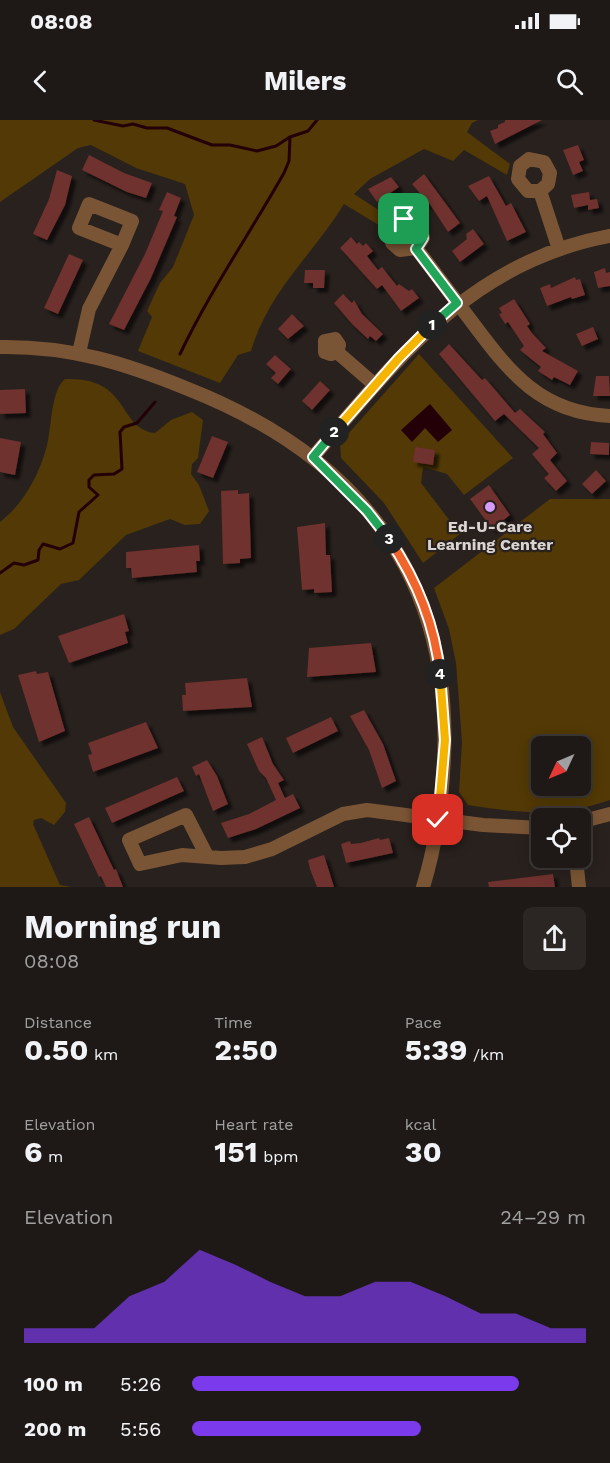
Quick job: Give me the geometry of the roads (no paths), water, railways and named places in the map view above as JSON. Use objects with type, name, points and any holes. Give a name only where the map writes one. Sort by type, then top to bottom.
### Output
[{"type":"street","points":[[540,191],[559,249]]},
{"type":"street","points":[[313,457],[417,338],[457,303],[516,266],[559,249],[610,236]]},
{"type":"street","points":[[79,353],[89,309],[122,245]]},
{"type":"street","points":[[416,249],[506,367],[525,385],[545,399],[570,410],[610,416]]},
{"type":"street","points":[[0,347],[79,353],[111,360],[216,400],[258,421],[313,457],[347,489],[383,531],[416,588],[427,615],[440,668],[444,714],[443,771],[438,820],[423,887]]},
{"type":"street","points":[[337,352],[375,385]]},
{"type":"street","points":[[207,856],[186,815],[129,840],[140,864],[167,857],[207,856],[234,859],[261,853],[355,811],[383,810],[438,820],[531,828]]},
{"type":"street","points":[[591,819],[610,814]]},
{"type":"street","points":[[577,868],[579,887]]},
{"type":"waterway","points":[[94,120],[123,126],[133,124],[147,128],[167,128],[212,145],[230,145],[257,151],[276,146],[290,137],[308,131],[317,120]]},
{"type":"waterway","points":[[180,354],[217,285],[284,173],[289,161],[290,137]]},
{"type":"waterway","points":[[0,573],[14,563],[24,565],[38,560],[39,550],[43,544],[60,549],[73,543],[79,512],[98,495],[89,487],[89,480],[94,475],[114,474],[122,469],[120,432],[124,427],[137,423],[155,402]]},
{"type":"place","name":"Ed-U-Care Learning Center","points":[[490,507]]}]
